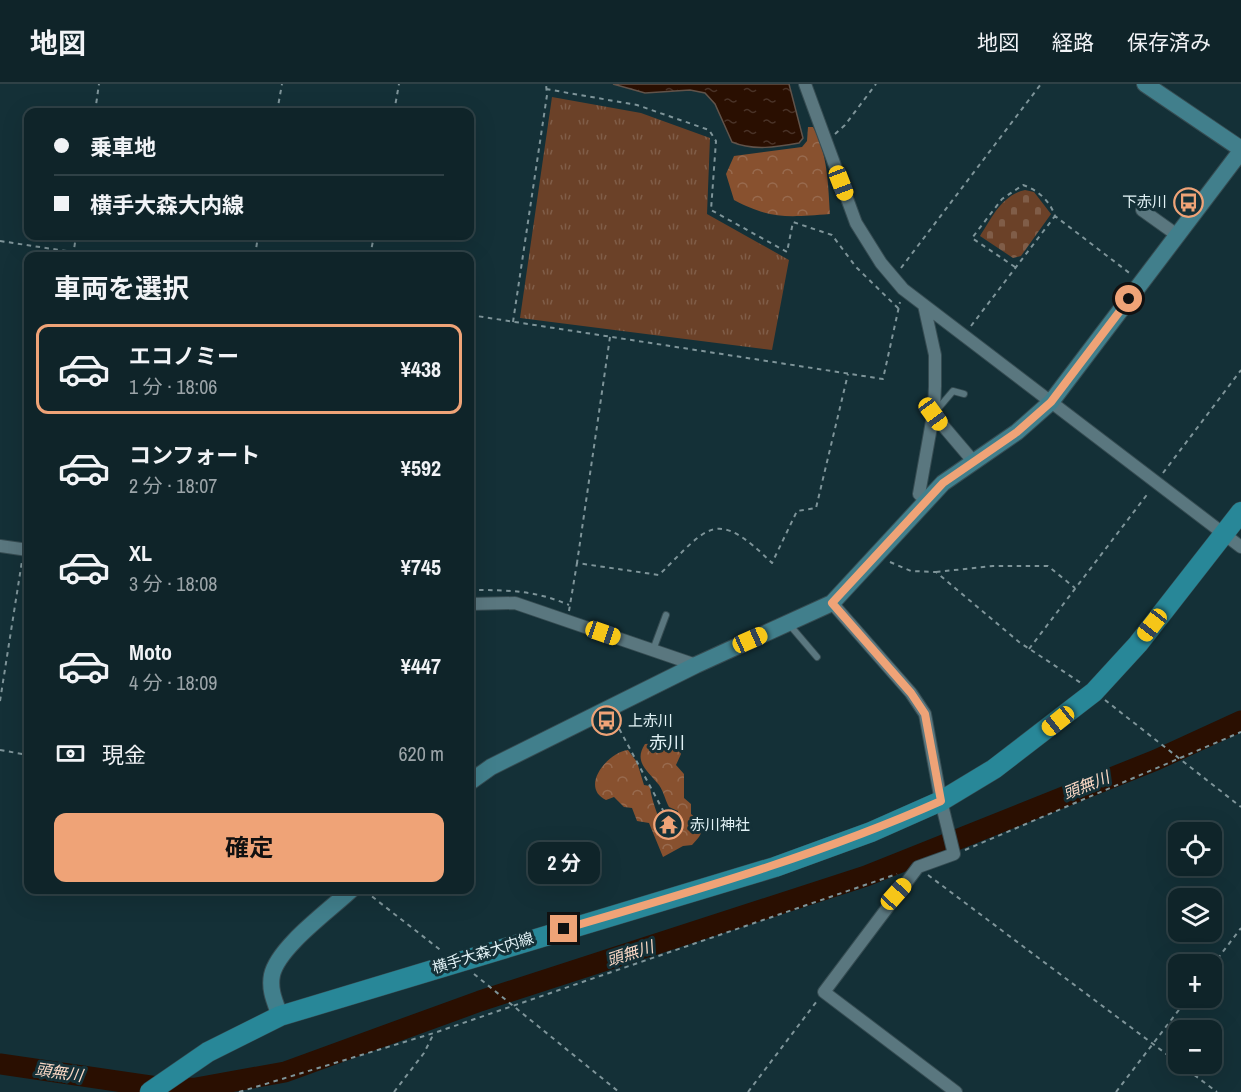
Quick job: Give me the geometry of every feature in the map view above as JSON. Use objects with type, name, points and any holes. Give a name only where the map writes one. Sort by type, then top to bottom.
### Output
[{"type":"main road","name":"横手大森大内線","points":[[150,1092],[208,1052],[280,1016],[775,867],[871,832],[941,801],[994,769],[1094,692],[1138,644],[1241,512]]},
{"type":"street","points":[[805,84],[856,223],[881,263],[903,289],[965,334],[1241,547]]},
{"type":"street","points":[[474,779],[491,767],[696,665],[832,603],[926,499],[973,461],[1017,432],[1051,402],[1241,150],[1145,84]]},
{"type":"street","points":[[1142,210],[1177,235]]},
{"type":"street","points":[[924,304],[935,356],[933,414],[919,494],[926,499]]},
{"type":"street","points":[[933,414],[973,461]]},
{"type":"street","points":[[0,546],[24,550]]},
{"type":"street","points":[[474,604],[515,603],[696,665]]},
{"type":"street","points":[[832,603],[911,693],[925,714],[941,801],[954,854],[915,872],[824,992],[956,1092]]},
{"type":"street","points":[[280,1016],[272,994],[272,976],[279,958],[347,894]]},
{"type":"lane","points":[[933,414],[953,391],[964,394]]},
{"type":"lane","points":[[653,650],[666,615]]},
{"type":"lane","points":[[788,623],[817,657]]},
{"type":"path","points":[[96,108],[99,84]]},
{"type":"path","points":[[278,108],[282,84]]},
{"type":"path","points":[[395,108],[399,84]]},
{"type":"path","points":[[513,322],[546,84]]},
{"type":"path","points":[[826,142],[845,124],[876,84]]},
{"type":"path","points":[[894,278],[1041,84]]},
{"type":"path","points":[[546,89],[638,105],[710,130],[716,141],[711,210],[787,252],[793,222],[826,231],[856,267],[899,309]]},
{"type":"path","points":[[1015,267],[972,238],[1002,199],[1023,185],[1032,188],[1051,205],[1055,216],[1142,282]]},
{"type":"path","points":[[965,334],[1055,216]]},
{"type":"path","points":[[0,241],[62,252]]},
{"type":"path","points":[[474,316],[883,379],[903,289]]},
{"type":"path","points":[[567,620],[610,337]]},
{"type":"path","points":[[1029,649],[1241,370]]},
{"type":"path","points":[[577,563],[658,575],[704,532],[720,528],[740,535],[772,563],[797,511],[816,508],[848,374]]},
{"type":"path","points":[[877,554],[902,569],[936,572],[993,566],[1048,566],[1076,588]]},
{"type":"path","points":[[0,701],[24,562]]},
{"type":"path","points":[[936,572],[1029,649],[1094,692],[1241,807]]},
{"type":"path","points":[[609,710],[665,813]]},
{"type":"path","points":[[954,854],[1241,732]]},
{"type":"path","points":[[0,750],[24,754]]},
{"type":"path","points":[[238,1092],[434,1033],[898,874],[915,872],[1217,1092]]},
{"type":"path","points":[[369,894],[455,962],[509,1001],[619,1092]]},
{"type":"path","points":[[1221,954],[1241,928]]},
{"type":"path","points":[[748,1092],[824,992]]},
{"type":"path","points":[[1116,1092],[1180,1008]]},
{"type":"path","points":[[394,1092],[424,1053],[434,1033]]},
{"type":"green space","points":[[552,97],[641,113],[710,138],[707,214],[789,260],[772,350],[520,318]]},
{"type":"green space","points":[[808,127],[813,127],[822,148],[828,180],[830,214],[781,216],[759,211],[734,200],[726,174],[734,156],[802,147],[807,141]]},
{"type":"green space","points":[[1025,190],[1034,192],[1051,214],[1021,256],[1013,258],[980,236],[993,214],[1004,202]]},
{"type":"green space","points":[[663,743],[679,749],[681,754],[676,765],[684,774],[684,798],[691,804],[691,814],[702,829],[692,845],[683,846],[663,857],[649,823],[637,821],[632,808],[624,807],[614,797],[606,800],[598,794],[595,787],[599,771],[605,763],[620,752],[628,750],[637,762],[644,785],[650,786],[654,805],[666,834],[669,838],[674,838],[679,832],[678,811],[669,807],[661,788],[641,761],[645,744]]},
{"type":"water","points":[[613,84],[789,84],[803,138],[799,143],[774,147],[740,145],[732,142],[715,104],[705,93],[690,90],[645,93]]},
{"type":"waterway","name":"頭無川","points":[[0,1064],[171,1089],[196,1088],[285,1072],[480,1001],[866,876],[1156,760],[1241,721]]},
{"type":"place","name":"下赤川","points":[[1188,202]]},
{"type":"place","name":"上赤川","points":[[607,721]]},
{"type":"place","name":"赤川神社","points":[[669,825]]},
{"type":"district","name":"赤川","points":[[667,743]]},
{"type":"route","points":[[564,929],[775,867],[871,832],[941,801],[925,714],[920,704],[832,603],[943,483],[1017,432],[1051,402],[1129,299]]}]
